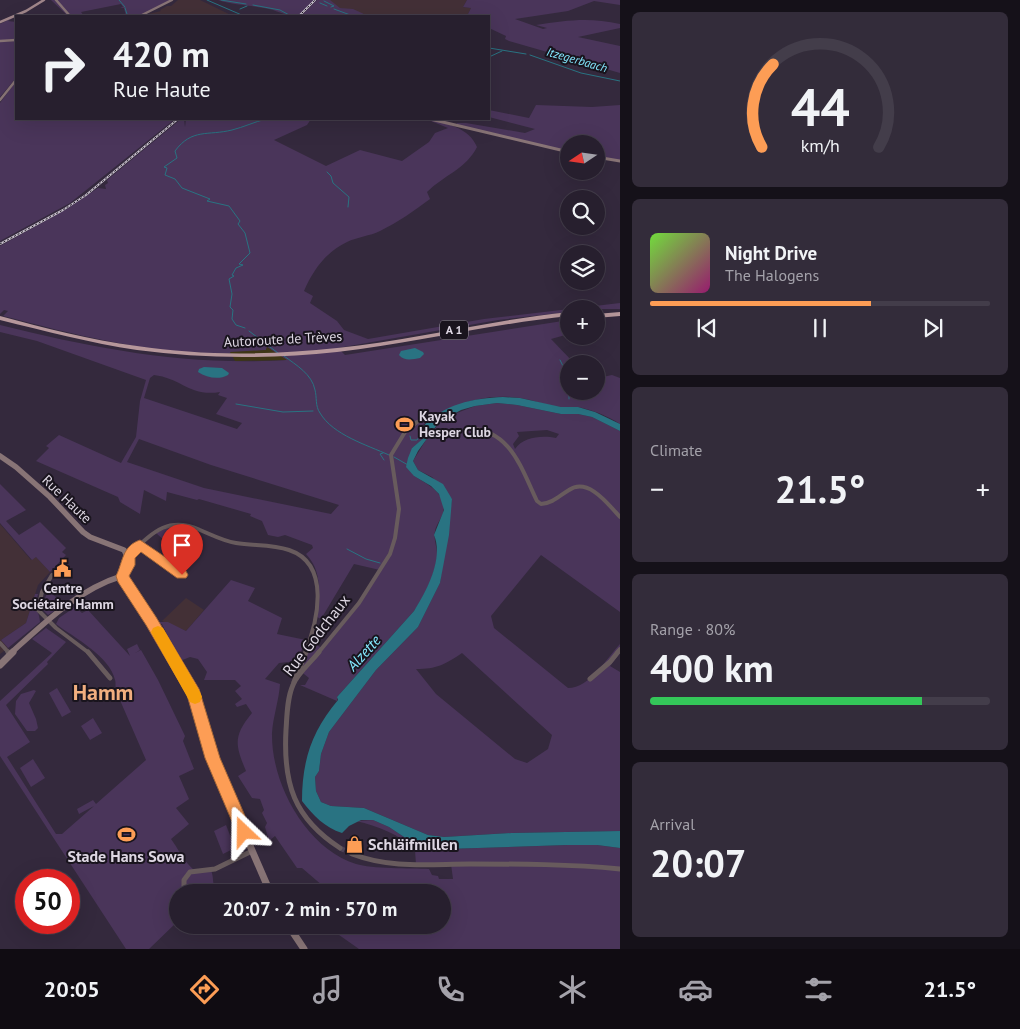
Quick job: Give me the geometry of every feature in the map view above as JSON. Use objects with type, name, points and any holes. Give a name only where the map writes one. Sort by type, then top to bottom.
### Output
[{"type":"highway","points":[[605,313],[620,312]]},
{"type":"highway","name":"Autoroute de Trèves","points":[[341,351],[499,322],[560,315]]},
{"type":"highway","name":"Autoroute de Trèves","points":[[0,318],[108,344],[216,356]]},
{"type":"highway","name":"Autoroute de Trèves","points":[[0,322],[106,348],[171,356],[282,358],[560,319]]},
{"type":"main road","points":[[18,15],[44,0]]},
{"type":"main road","points":[[56,0],[69,15]]},
{"type":"main road","points":[[142,15],[172,0]]},
{"type":"main road","points":[[0,22],[15,16]]},
{"type":"main road","points":[[0,41],[15,40]]},
{"type":"main road","points":[[0,100],[15,81]]},
{"type":"main road","points":[[434,120],[560,150]]},
{"type":"main road","points":[[605,158],[620,161]]},
{"type":"main road","name":"Rue Haute","points":[[0,456],[16,467],[50,497],[90,537],[120,548],[128,556]]},
{"type":"main road","points":[[0,665],[31,633],[47,621],[108,580],[122,576],[128,565],[128,556]]},
{"type":"main road","points":[[122,576],[194,694],[212,758],[266,884]]},
{"type":"main road","points":[[294,934],[304,949]]},
{"type":"street","points":[[405,432],[421,419]]},
{"type":"street","points":[[468,428],[479,427],[491,431],[511,449],[537,501],[541,504],[557,500],[570,488],[581,486],[599,495],[620,516]]},
{"type":"street","name":"Rue Godchaux","points":[[340,848],[329,842],[314,827],[304,815],[291,793],[288,778],[286,738],[288,710],[293,684],[359,603],[390,554],[395,538],[399,509],[391,459],[396,446],[405,432]]},
{"type":"street","points":[[128,556],[158,529],[179,524],[193,527],[225,540],[286,550],[299,554],[310,565],[317,582],[314,624],[310,641],[293,684]]},
{"type":"street","points":[[140,545],[182,575]]},
{"type":"street","points":[[52,575],[43,588],[38,610],[47,621],[90,653],[110,678]]},
{"type":"street","points":[[0,643],[10,654]]},
{"type":"street","points":[[590,680],[610,662],[620,649]]},
{"type":"street","points":[[184,884],[184,880],[190,872],[215,869],[252,851]]},
{"type":"street","points":[[352,854],[370,862],[398,865],[557,865],[620,869]]},
{"type":"shaded area","points":[[51,0],[170,0],[141,15],[126,15],[124,8],[120,8],[123,7],[121,4],[81,12],[83,15],[67,15]]},
{"type":"shaded area","points":[[178,0],[200,0],[231,15],[144,15],[161,11],[167,6],[171,6]]},
{"type":"shaded area","points":[[218,0],[314,0],[299,15],[288,15],[269,9]]},
{"type":"shaded area","points":[[317,0],[330,0],[340,8],[353,9],[364,14],[390,15],[302,15]]},
{"type":"shaded area","points":[[328,0],[467,0],[463,7],[471,8],[468,14],[462,15],[413,15],[364,14],[340,8]]},
{"type":"shaded area","points":[[467,0],[620,0],[620,5],[594,1],[568,11],[515,19],[543,29],[547,28],[536,25],[578,20],[599,20],[620,24],[620,28],[578,37],[620,46],[620,73],[509,41],[505,39],[506,36],[490,28],[490,15],[462,15],[468,14],[471,8],[463,7]]},
{"type":"shaded area","points":[[15,16],[8,21],[15,22],[15,39],[0,41],[0,24]]},
{"type":"shaded area","points":[[15,41],[15,79],[0,97],[0,42]]},
{"type":"shaded area","points":[[15,82],[15,120],[174,120],[70,203],[0,241],[0,103]]},
{"type":"shaded area","points":[[536,105],[592,107],[620,105],[620,161],[605,158],[605,135],[560,135],[560,150],[456,126],[457,123],[466,123],[525,133],[535,129],[490,117],[490,110],[529,118]]},
{"type":"shaded area","points":[[180,120],[184,120],[185,127],[186,120],[310,120],[307,125],[274,140],[326,166],[360,150],[402,161],[429,142],[435,133],[448,128],[428,120],[456,127],[468,135],[477,147],[472,155],[461,166],[427,192],[430,199],[418,208],[380,231],[339,246],[327,256],[316,269],[304,291],[313,296],[310,303],[337,321],[344,330],[368,339],[484,319],[560,310],[560,313],[498,320],[338,348],[345,355],[560,321],[560,336],[551,339],[566,355],[560,355],[560,400],[605,400],[605,376],[612,375],[620,378],[620,424],[599,413],[582,408],[556,406],[525,399],[491,397],[477,399],[452,408],[417,429],[425,434],[423,440],[412,448],[414,476],[435,490],[444,506],[435,531],[437,558],[434,572],[425,593],[414,611],[337,697],[337,701],[300,685],[305,685],[309,678],[299,670],[307,654],[316,625],[319,626],[318,646],[323,648],[359,603],[380,570],[354,564],[321,619],[317,617],[319,583],[315,568],[306,554],[313,548],[312,545],[285,535],[278,537],[268,535],[262,521],[250,516],[251,514],[167,492],[166,501],[144,490],[140,514],[120,502],[118,497],[36,461],[49,448],[46,446],[59,435],[121,463],[136,437],[140,401],[146,380],[37,341],[0,332],[0,325],[142,354],[212,360],[286,360],[267,347],[266,350],[233,353],[200,353],[133,346],[100,340],[3,316],[8,311],[4,310],[0,314],[0,246],[65,210],[98,188],[106,189],[105,185],[108,183],[107,180]],"holes":[[[154,375],[201,392],[220,392],[218,395],[227,398],[216,414],[242,423],[237,429],[144,398],[150,378]],[[139,439],[211,465],[339,505],[331,514],[204,488],[127,462]]]},
{"type":"shaded area","points":[[620,303],[620,309],[605,309],[605,305]]},
{"type":"shaded area","points":[[497,403],[561,414],[578,414],[592,417],[620,431],[620,612],[541,555],[491,616],[494,628],[568,688],[576,687],[590,678],[620,644],[620,653],[610,666],[620,672],[620,831],[512,833],[444,837],[428,835],[364,808],[331,806],[321,802],[316,791],[315,777],[319,771],[321,754],[329,732],[376,670],[418,627],[440,583],[452,499],[432,477],[418,470],[413,461],[439,422],[475,406]],"holes":[[[547,430],[559,434],[556,438],[539,437],[528,439],[515,449],[513,444],[519,436],[517,432]],[[462,653],[552,735],[548,749],[527,763],[515,759],[436,694],[416,669],[440,666]]]},
{"type":"shaded area","points":[[0,484],[26,510],[6,521],[19,535],[40,522],[66,548],[62,552],[66,555],[50,572],[36,557],[32,560],[0,523]]},
{"type":"shaded area","points":[[0,524],[31,560],[36,557],[50,572],[38,585],[26,623],[1,640],[8,648],[0,654]]},
{"type":"shaded area","points":[[183,526],[189,528],[183,537],[175,532],[165,541],[156,533],[170,527]]},
{"type":"shaded area","points":[[231,580],[255,588],[248,601],[282,618],[277,634],[306,640],[297,661],[279,663],[265,679],[280,684],[272,733],[273,753],[285,793],[295,812],[307,829],[338,856],[363,866],[429,869],[432,875],[438,876],[439,879],[453,879],[451,864],[416,865],[415,850],[409,844],[380,828],[356,821],[373,820],[389,827],[416,845],[446,849],[567,845],[597,845],[620,848],[620,949],[359,949],[338,934],[451,934],[451,884],[321,884],[302,868],[297,868],[275,836],[269,841],[265,827],[267,823],[262,813],[264,810],[260,799],[252,798],[238,776],[246,771],[238,747],[239,735],[252,713],[246,704],[237,707],[235,704],[242,699],[235,691],[241,686],[235,680],[204,680],[207,672],[198,659],[190,657],[180,661],[168,643],[170,641],[162,624],[157,622],[168,622],[186,631]]},
{"type":"shaded area","points":[[48,591],[65,604],[48,615],[41,608]]},
{"type":"shaded area","points":[[35,594],[38,594],[36,608],[40,622],[8,648],[1,640],[26,623]]},
{"type":"shaded area","points":[[186,598],[204,610],[186,631],[162,621]]},
{"type":"shaded area","points":[[75,607],[82,613],[88,610],[130,656],[127,649],[137,644],[140,650],[135,653],[141,650],[158,680],[185,736],[183,741],[194,769],[179,776],[189,799],[176,808],[189,824],[171,839],[184,859],[195,871],[211,870],[214,884],[169,884],[169,930],[149,949],[126,949],[80,879],[80,869],[74,869],[0,756],[0,701],[52,653],[32,639],[46,628],[66,642],[47,662],[48,664],[6,705],[30,742],[7,757],[56,834],[62,834],[94,806],[79,814],[77,809],[93,800],[96,804],[146,760],[116,691],[112,671],[99,655],[56,624],[59,618]]},
{"type":"shaded area","points":[[57,688],[71,712],[62,717],[49,693]]},
{"type":"shaded area","points":[[36,691],[29,703],[38,728],[35,731],[27,731],[15,714],[16,701],[21,694]]},
{"type":"shaded area","points":[[93,718],[102,733],[90,740],[81,726]]},
{"type":"shaded area","points":[[33,759],[45,778],[31,787],[20,768]]},
{"type":"shaded area","points":[[226,825],[235,848],[223,854],[214,831]]},
{"type":"sand","points":[[267,347],[287,360],[235,361],[230,352],[266,350]]},
{"type":"water","points":[[415,348],[424,354],[420,358],[406,359],[399,355],[401,351]]},
{"type":"water","points":[[204,367],[222,368],[229,373],[217,378],[209,377],[198,372],[199,369]]},
{"type":"water","name":"Alzette","points":[[503,397],[520,398],[561,407],[578,407],[595,412],[620,424],[620,431],[592,417],[578,414],[561,414],[497,403],[461,410],[439,422],[413,461],[418,470],[443,484],[452,499],[449,535],[440,583],[418,627],[376,670],[329,732],[321,754],[319,771],[315,777],[316,791],[321,802],[331,806],[364,808],[428,835],[444,837],[512,833],[620,831],[620,848],[597,845],[567,845],[446,849],[416,845],[389,827],[373,820],[361,820],[349,826],[342,833],[336,831],[320,820],[302,801],[302,786],[307,759],[310,747],[321,723],[338,700],[337,697],[414,611],[432,575],[437,554],[437,544],[434,535],[444,510],[439,494],[431,486],[414,476],[406,467],[412,448],[425,437],[422,428],[439,413],[470,401]]},
{"type":"waterway","points":[[119,0],[125,7]]},
{"type":"waterway","points":[[207,0],[242,15]]},
{"type":"waterway","points":[[221,0],[246,4]]},
{"type":"waterway","points":[[324,1],[334,6],[331,7]]},
{"type":"waterway","points":[[320,3],[327,6]]},
{"type":"waterway","points":[[253,5],[280,10],[289,15]]},
{"type":"waterway","points":[[240,9],[247,6]]},
{"type":"waterway","points":[[125,8],[127,14]]},
{"type":"waterway","points":[[334,9],[350,15]]},
{"type":"waterway","points":[[490,48],[526,54]]},
{"type":"waterway","points":[[490,57],[502,51]]},
{"type":"waterway","name":"Itzegerbaach","points":[[530,55],[581,73],[620,81]]},
{"type":"waterway","points":[[245,328],[236,325],[232,319],[233,310],[230,307],[232,294],[229,279],[234,276],[232,275],[236,268],[243,265],[239,264],[250,253],[245,233],[238,224],[240,221],[229,206],[207,201],[210,199],[182,188],[175,179],[165,175],[167,168],[164,167],[177,158],[175,151],[181,144],[194,136],[232,130],[263,120]]},
{"type":"waterway","points":[[327,172],[331,176],[333,183],[349,197],[348,207]]},
{"type":"waterway","points":[[249,331],[278,353]]},
{"type":"waterway","points":[[284,356],[303,370],[311,379],[318,410],[326,421],[351,438],[389,455]]},
{"type":"waterway","points":[[236,404],[283,412],[313,411]]},
{"type":"waterway","points":[[410,436],[411,440],[417,440],[422,433]]},
{"type":"waterway","points":[[383,453],[380,454],[384,460]]},
{"type":"waterway","points":[[394,457],[408,465]]},
{"type":"waterway","points":[[347,549],[366,559],[380,563]]},
{"type":"tunnel","points":[[340,848],[352,854]]},
{"type":"railway","points":[[300,15],[315,0]]},
{"type":"railway","points":[[0,244],[63,210],[86,195],[177,120]]},
{"type":"slow traffic","points":[[158,632],[195,697]]},
{"type":"place","name":"Kayak Hesper Club","points":[[405,424]]},
{"type":"place","name":"Centre Sociétaire Hamm","points":[[63,568]]},
{"type":"place","name":"Stade Hans Sowa","points":[[126,835]]},
{"type":"place","name":"Schläifmillen","points":[[354,844]]},
{"type":"district","name":"Hamm","points":[[103,692]]},
{"type":"route","points":[[182,575],[140,545],[128,556],[128,565],[122,576],[194,694],[212,758],[244,832]]}]
